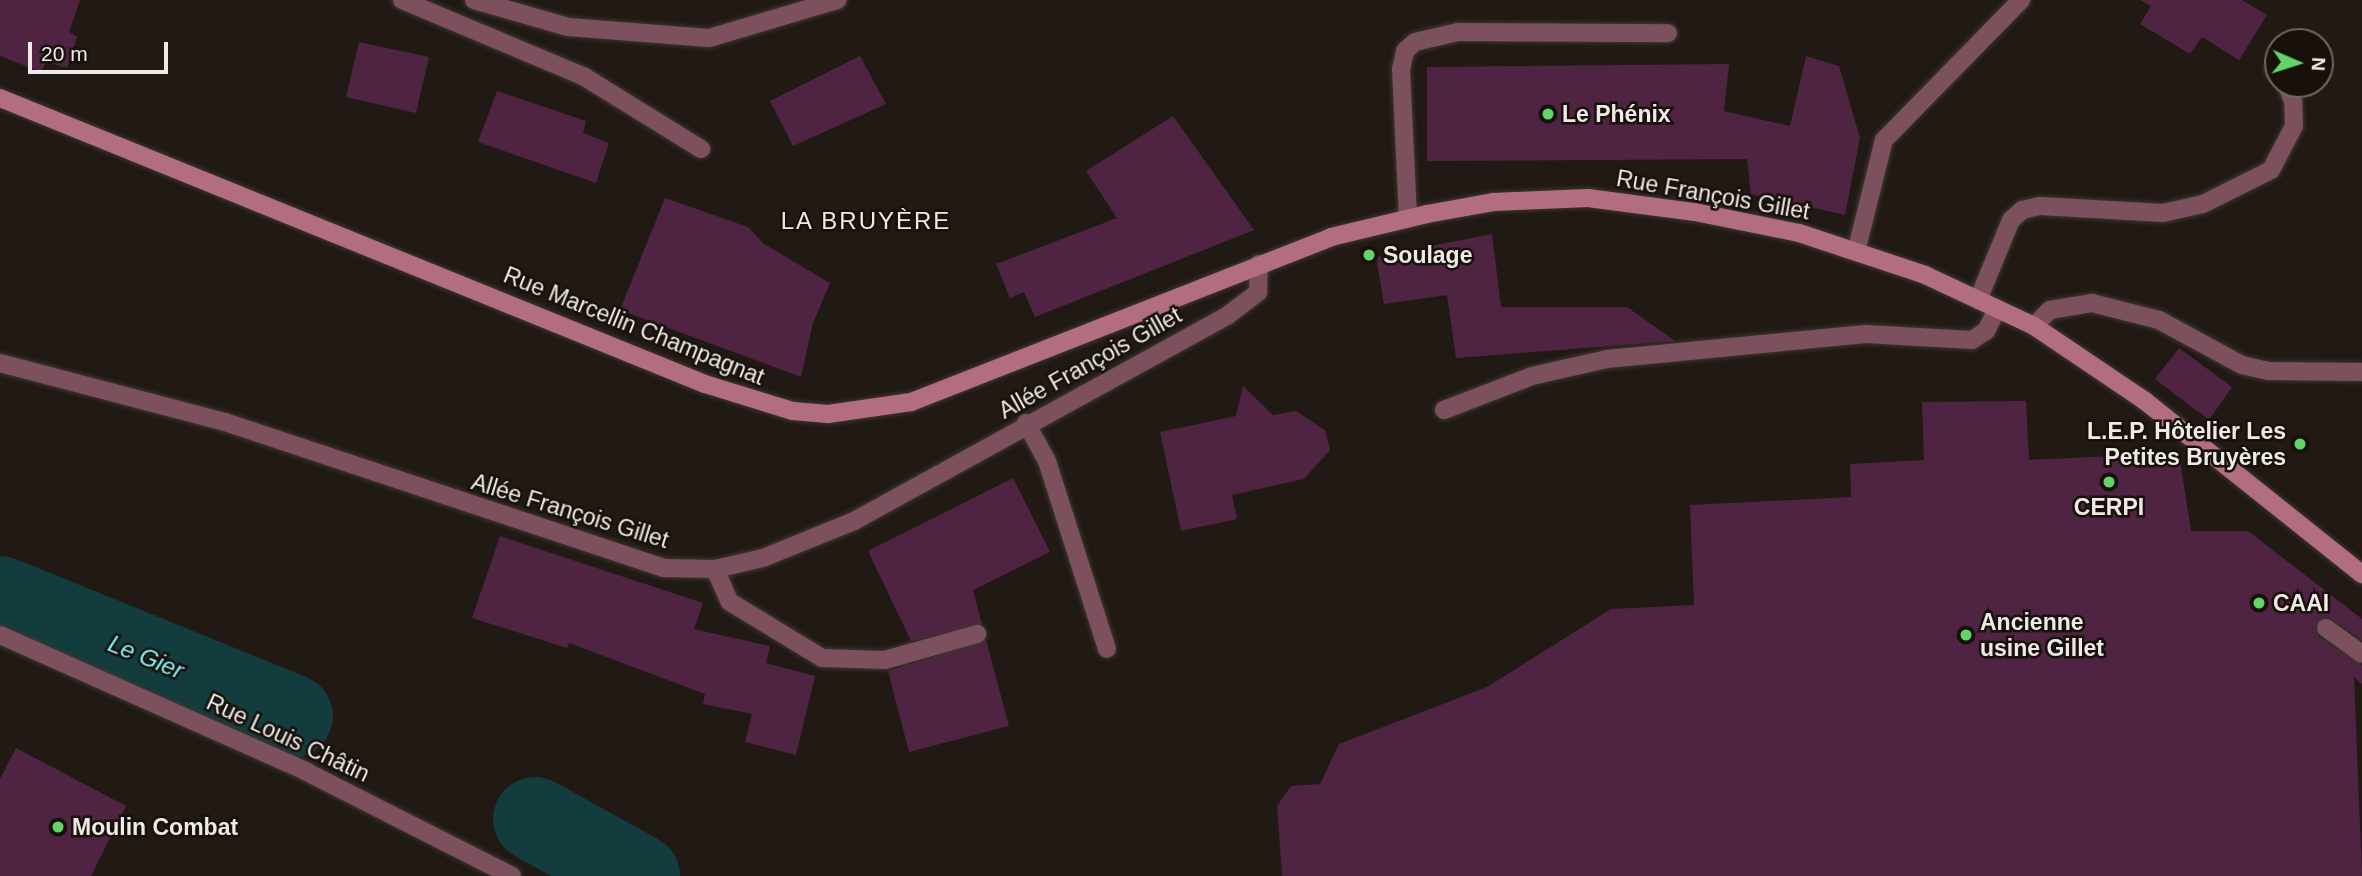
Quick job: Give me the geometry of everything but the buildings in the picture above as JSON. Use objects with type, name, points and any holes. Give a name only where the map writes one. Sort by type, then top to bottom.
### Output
[{"type":"main road","name":"Rue Marcellin Champagnat","points":[[0,98],[705,383],[793,411],[870,411],[911,402],[1259,264]]},
{"type":"main road","name":"Rue François Gillet","points":[[1259,264],[1331,237],[1408,218],[1493,202],[1588,198],[1695,212],[1799,233],[1856,252],[1978,300],[2034,326],[2145,401],[2362,574]]},
{"type":"street","points":[[402,0],[583,76],[701,149]]},
{"type":"street","points":[[474,0],[568,27],[709,38],[837,0]]},
{"type":"street","points":[[1856,252],[1884,140],[2021,0]]},
{"type":"street","points":[[1408,218],[1401,69],[1405,51],[1415,42],[1458,32],[1668,33]]},
{"type":"street","points":[[1978,300],[2011,220],[2022,210],[2040,206],[2163,212],[2203,204],[2271,170],[2294,126],[2293,98]]},
{"type":"street","name":"Allée François Gillet","points":[[0,363],[225,422],[651,565],[715,569],[763,558],[854,520],[951,471],[1026,424],[1248,303],[1258,292],[1259,264]]},
{"type":"street","points":[[2034,326],[2050,310],[2092,303],[2159,320],[2242,365],[2268,371],[2362,372]]},
{"type":"street","points":[[1444,410],[1532,376],[1606,359],[1866,334],[1972,340],[1986,331],[1997,309]]},
{"type":"street","points":[[1026,424],[1047,461],[1107,649]]},
{"type":"street","points":[[715,569],[730,602],[822,658],[885,660],[977,634]]},
{"type":"street","points":[[2326,628],[2362,654]]},
{"type":"street","name":"Rue Louis Châtin","points":[[0,635],[307,772],[512,876]]},
{"type":"waterway","name":"Le Gier","points":[[0,598],[291,716]]},
{"type":"waterway","name":"Le Gier","points":[[535,819],[638,876]]},
{"type":"place","name":"Le Phénix","points":[[1548,114]]},
{"type":"place","name":"Soulage","points":[[1369,255]]},
{"type":"place","name":"L.E.P. Hôtelier Les Petites Bruyères","points":[[2300,444]]},
{"type":"place","name":"CERPI","points":[[2109,482]]},
{"type":"place","name":"CAAI","points":[[2259,603]]},
{"type":"place","name":"Ancienne usine Gillet","points":[[1966,635]]},
{"type":"place","name":"Moulin Combat","points":[[58,827]]},
{"type":"district","name":"LA BRUYÈRE","points":[[866,221]]}]
